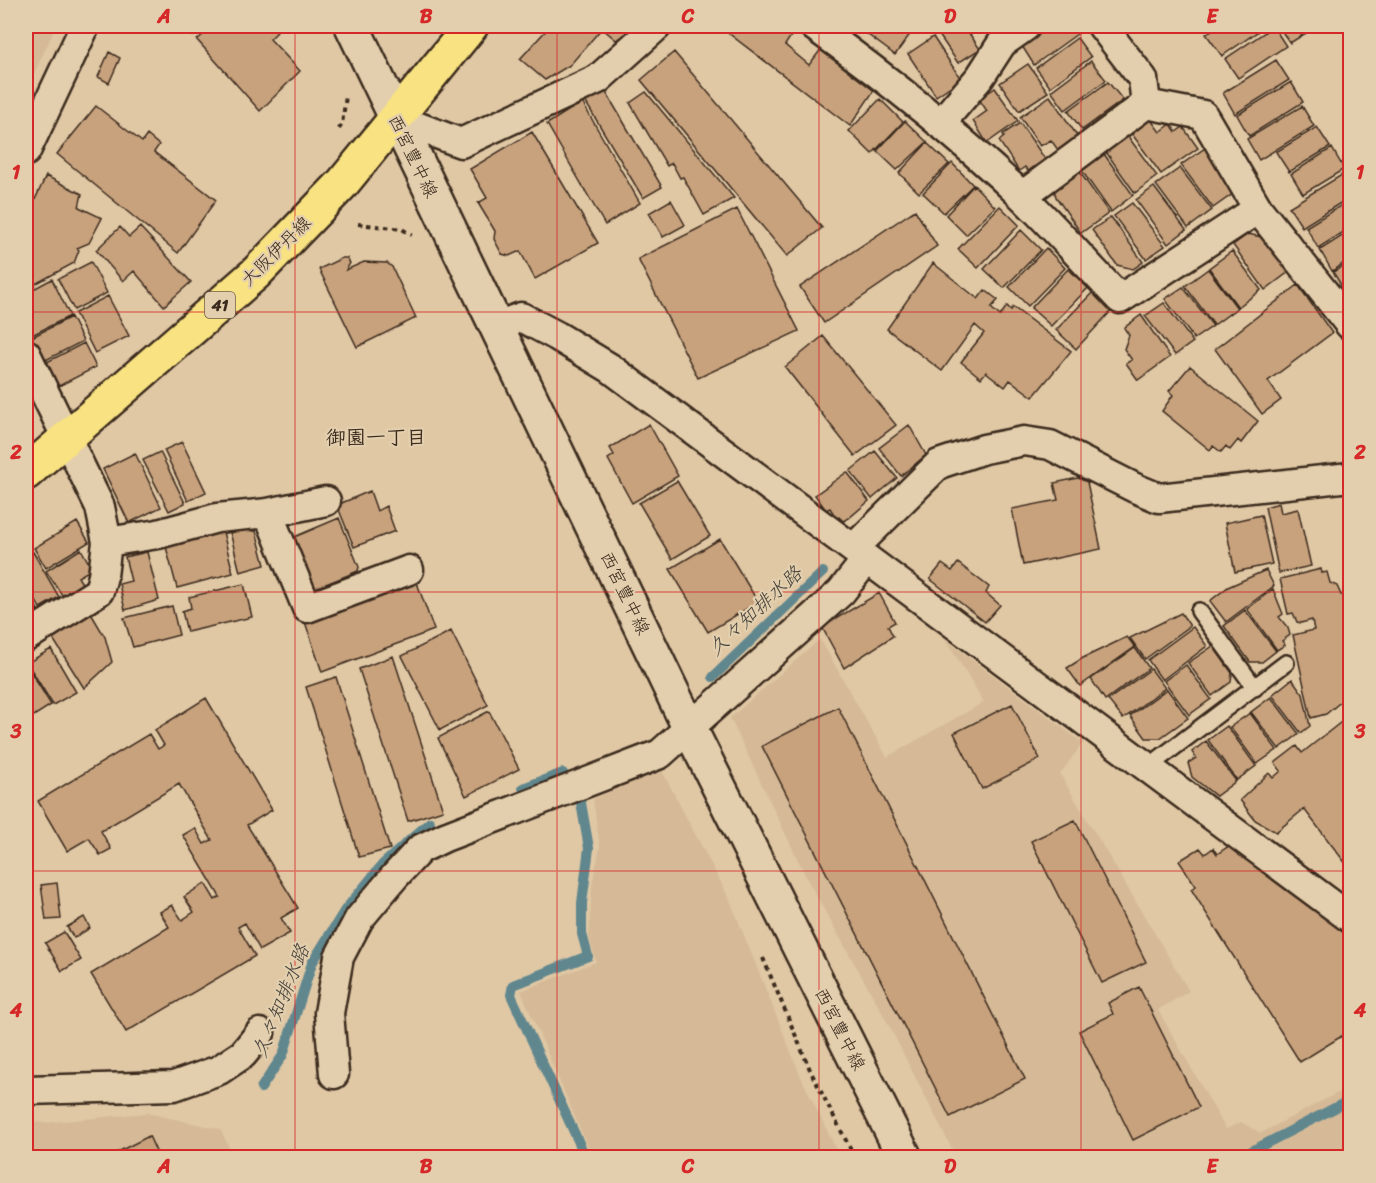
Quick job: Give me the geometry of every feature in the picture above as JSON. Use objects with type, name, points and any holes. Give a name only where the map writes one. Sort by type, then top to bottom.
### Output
[{"type":"main road","name":"西宮豊中線","points":[[352,26],[689,727],[905,1158]]},
{"type":"main road","name":"大阪伊丹線","points":[[26,473],[255,274],[342,184],[471,26]]},
{"type":"street","points":[[26,151],[85,26]]},
{"type":"street","points":[[395,118],[461,143],[598,79],[657,26]]},
{"type":"street","points":[[814,26],[878,72],[1022,196],[1119,299],[1258,209]]},
{"type":"street","points":[[940,124],[980,77],[1002,43],[1026,26]]},
{"type":"street","points":[[1102,26],[1143,79],[1146,104]]},
{"type":"street","points":[[1022,196],[1146,104],[1203,115],[1258,209],[1350,325]]},
{"type":"street","points":[[497,326],[521,317],[610,368],[1350,918]]},
{"type":"street","points":[[26,354],[36,400],[67,437],[99,507],[107,542],[99,591],[26,637]]},
{"type":"street","points":[[334,1074],[329,1013],[339,957],[358,919],[420,849],[660,754],[841,592],[860,553],[939,464],[984,448],[1024,441],[1050,445],[1159,498],[1350,477]]},
{"type":"street","points":[[107,542],[158,534],[217,518],[268,513],[326,501]]},
{"type":"street","points":[[268,513],[307,608],[409,570]]},
{"type":"street","points":[[26,1090],[174,1086],[219,1071],[243,1054],[260,1033]]},
{"type":"lane","points":[[1199,611],[1255,688]]},
{"type":"lane","points":[[1148,767],[1286,663]]},
{"type":"path","points":[[337,133],[342,124],[346,93]]},
{"type":"path","points":[[358,224],[402,229]]},
{"type":"shaded area","points":[[26,26],[56,26],[26,91]]},
{"type":"shaded area","points":[[820,639],[887,757],[984,702],[945,639],[1083,743],[1060,774],[1189,991],[1158,1010],[1226,1129],[1241,1122],[1261,1133],[1343,1090],[1350,1090],[1350,1157],[956,1157],[884,1016],[808,881],[730,718]]},
{"type":"shaded area","points":[[661,769],[730,900],[801,1077],[840,1157],[592,1157],[521,991],[596,962],[589,937],[592,885],[600,847],[593,799]]},
{"type":"shaded area","points":[[147,1113],[220,1129],[234,1157],[26,1158],[26,1119],[42,1123]]},
{"type":"building","points":[[181,26],[205,26],[193,36]]},
{"type":"building","points":[[213,26],[272,26],[277,32],[270,39],[300,71],[260,111],[197,40]]},
{"type":"building","points":[[550,26],[635,26],[616,40],[602,28],[570,65],[545,80],[520,59]]},
{"type":"building","points":[[719,26],[789,26],[795,30],[785,45],[809,65],[822,48],[875,89],[850,126]]},
{"type":"building","points":[[856,26],[916,26],[895,55]]},
{"type":"building","points":[[933,26],[964,26],[980,49],[958,63]]},
{"type":"building","points":[[969,26],[985,26],[974,33]]},
{"type":"building","points":[[1051,26],[1081,26],[1084,29],[1034,65],[1022,46]]},
{"type":"building","points":[[1218,26],[1253,26],[1257,32],[1222,56],[1206,34]]},
{"type":"building","points":[[1260,26],[1273,26],[1286,46],[1238,78],[1225,59],[1265,32]]},
{"type":"building","points":[[1278,26],[1308,26],[1311,30],[1290,43]]},
{"type":"building","points":[[933,37],[961,79],[936,96],[908,54]]},
{"type":"building","points":[[1077,38],[1091,57],[1050,87],[1036,68]]},
{"type":"building","points":[[109,52],[120,58],[109,83],[98,77]]},
{"type":"building","points":[[674,52],[822,228],[787,256],[641,80]]},
{"type":"building","points":[[1276,60],[1289,80],[1235,114],[1223,93]]},
{"type":"building","points":[[1091,61],[1106,80],[1065,110],[1051,91]]},
{"type":"building","points":[[1028,64],[1048,92],[1019,111],[1000,83]]},
{"type":"building","points":[[1108,82],[1123,100],[1082,130],[1068,111]]},
{"type":"building","points":[[1291,82],[1303,102],[1249,136],[1237,115]]},
{"type":"building","points":[[995,88],[1018,121],[987,143],[973,121],[987,111],[979,99]]},
{"type":"building","points":[[604,89],[662,187],[643,198],[585,101]]},
{"type":"building","points":[[646,92],[734,198],[704,215],[683,177],[680,178],[672,163],[667,166],[630,103]]},
{"type":"building","points":[[1050,96],[1078,137],[1058,150],[1051,140],[1040,146],[1020,117]]},
{"type":"building","points":[[880,99],[903,122],[872,154],[849,131]]},
{"type":"building","points":[[582,102],[640,203],[605,225],[547,124]]},
{"type":"building","points":[[96,106],[142,142],[147,135],[159,145],[154,152],[216,200],[178,253],[57,154]]},
{"type":"building","points":[[1302,106],[1314,126],[1259,160],[1247,139]]},
{"type":"building","points":[[1148,116],[1160,132],[1171,124],[1176,132],[1183,127],[1198,148],[1161,174],[1129,130]]},
{"type":"building","points":[[905,121],[927,142],[897,170],[877,151]]},
{"type":"building","points":[[1020,123],[1045,159],[1028,171],[1025,167],[1019,171],[999,141],[1004,137],[1003,134]]},
{"type":"building","points":[[1317,127],[1330,147],[1289,172],[1276,152]]},
{"type":"building","points":[[532,132],[598,243],[535,279],[520,251],[509,256],[502,254],[494,239],[495,231],[478,203],[487,198],[470,169]]},
{"type":"building","points":[[1127,135],[1157,176],[1135,193],[1106,152]]},
{"type":"building","points":[[927,143],[949,164],[919,193],[899,173]]},
{"type":"building","points":[[1205,148],[1237,191],[1213,208],[1181,165]]},
{"type":"building","points":[[1332,148],[1344,169],[1303,194],[1291,174]]},
{"type":"building","points":[[1104,154],[1133,195],[1111,212],[1082,171]]},
{"type":"building","points":[[952,163],[973,185],[944,213],[923,193]]},
{"type":"building","points":[[1180,168],[1212,210],[1188,228],[1156,185]]},
{"type":"building","points":[[1079,171],[1109,213],[1081,233],[1056,197],[1054,189]]},
{"type":"building","points":[[1345,173],[1350,182],[1350,197],[1302,227],[1289,207]]},
{"type":"building","points":[[46,176],[82,194],[79,207],[102,218],[89,243],[77,248],[79,250],[74,263],[26,289],[26,219]]},
{"type":"building","points":[[974,185],[995,207],[966,235],[946,215]]},
{"type":"building","points":[[1154,187],[1186,230],[1168,244],[1136,200]]},
{"type":"building","points":[[671,200],[685,225],[663,237],[649,213]]},
{"type":"building","points":[[1350,200],[1350,228],[1318,248],[1306,227]]},
{"type":"building","points":[[1132,203],[1165,246],[1146,259],[1114,216]]},
{"type":"building","points":[[1000,206],[1019,225],[978,268],[958,249]]},
{"type":"building","points":[[737,209],[799,331],[698,378],[638,259]]},
{"type":"building","points":[[915,210],[937,246],[824,323],[800,287]]},
{"type":"building","points":[[1111,217],[1143,262],[1133,269],[1117,265],[1092,230]]},
{"type":"building","points":[[120,227],[129,237],[140,227],[191,282],[164,306],[134,271],[123,281],[96,250]]},
{"type":"building","points":[[1021,230],[1041,250],[1004,288],[984,269]]},
{"type":"building","points":[[1350,231],[1350,259],[1332,271],[1320,250]]},
{"type":"building","points":[[1248,234],[1266,238],[1290,271],[1265,290],[1233,245]]},
{"type":"building","points":[[1046,248],[1065,268],[1028,306],[1009,287]]},
{"type":"building","points":[[1232,251],[1261,290],[1238,307],[1209,268]]},
{"type":"building","points":[[342,258],[347,258],[350,263],[346,270],[364,262],[387,263],[392,267],[416,318],[357,347],[319,269]]},
{"type":"building","points":[[91,262],[107,293],[74,310],[58,279]]},
{"type":"building","points":[[1350,262],[1350,290],[1346,293],[1333,272]]},
{"type":"building","points":[[933,263],[978,299],[985,290],[998,300],[991,308],[1000,316],[1007,306],[1011,310],[1013,307],[1071,351],[1033,397],[1010,380],[1005,387],[986,372],[981,378],[961,362],[984,333],[975,325],[942,371],[887,329]]},
{"type":"building","points":[[1068,269],[1088,288],[1051,326],[1031,308]]},
{"type":"building","points":[[1208,269],[1237,308],[1214,325],[1185,286]]},
{"type":"building","points":[[52,279],[70,316],[30,336],[26,328],[26,293]]},
{"type":"building","points":[[1298,285],[1332,333],[1268,381],[1281,400],[1262,414],[1215,349]]},
{"type":"building","points":[[1183,287],[1213,326],[1194,339],[1165,299]]},
{"type":"building","points":[[1093,292],[1112,310],[1076,349],[1056,330]]},
{"type":"building","points":[[108,296],[129,336],[95,353],[75,313]]},
{"type":"building","points":[[1164,303],[1193,342],[1175,355],[1145,316]]},
{"type":"building","points":[[1141,315],[1170,357],[1138,380],[1126,363],[1132,360],[1124,349],[1129,335],[1124,328]]},
{"type":"building","points":[[71,317],[83,341],[42,362],[30,338]]},
{"type":"building","points":[[823,336],[896,425],[855,456],[785,367]]},
{"type":"building","points":[[84,343],[96,367],[55,388],[43,364]]},
{"type":"building","points":[[1190,366],[1258,421],[1241,443],[1238,440],[1230,450],[1226,446],[1221,452],[1213,446],[1210,450],[1162,411],[1173,395],[1169,391]]},
{"type":"building","points":[[649,424],[678,476],[632,503],[608,459],[614,455],[610,448]]},
{"type":"building","points":[[909,425],[926,455],[901,476],[879,448]]},
{"type":"building","points":[[182,442],[206,492],[188,501],[164,450]]},
{"type":"building","points":[[875,451],[897,478],[872,499],[850,471]]},
{"type":"building","points":[[160,452],[185,503],[169,511],[143,460]]},
{"type":"building","points":[[135,453],[161,507],[129,523],[103,469]]},
{"type":"building","points":[[847,472],[869,501],[843,521],[839,517],[837,519],[830,508],[826,510],[815,495]]},
{"type":"building","points":[[1078,478],[1087,482],[1101,549],[1023,565],[1012,509],[1058,500],[1054,483]]},
{"type":"building","points":[[677,481],[710,536],[672,559],[639,503]]},
{"type":"building","points":[[370,491],[377,511],[386,506],[395,531],[354,547],[337,505]]},
{"type":"building","points":[[1279,503],[1281,513],[1298,509],[1311,566],[1279,573],[1265,507]]},
{"type":"building","points":[[1261,515],[1272,564],[1235,572],[1225,523]]},
{"type":"building","points":[[339,518],[359,567],[358,571],[314,589],[292,538]]},
{"type":"building","points":[[77,522],[89,542],[46,568],[34,548]]},
{"type":"building","points":[[251,527],[252,531],[256,531],[265,565],[240,572],[230,532]]},
{"type":"building","points":[[223,532],[233,573],[177,588],[166,547]]},
{"type":"building","points":[[720,539],[758,602],[708,632],[670,569]]},
{"type":"building","points":[[81,549],[92,569],[78,577],[83,585],[64,598],[46,571]]},
{"type":"building","points":[[33,552],[59,597],[40,608],[26,583],[26,556]]},
{"type":"building","points":[[147,552],[159,600],[125,610],[119,584],[131,581],[125,557]]},
{"type":"building","points":[[958,563],[989,587],[986,593],[1000,605],[985,622],[930,579],[942,564],[952,571]]},
{"type":"building","points":[[1321,569],[1322,573],[1327,572],[1330,583],[1337,586],[1341,595],[1345,595],[1350,620],[1350,694],[1326,714],[1311,718],[1293,635],[1314,630],[1312,620],[1297,622],[1293,613],[1288,614],[1280,579]]},
{"type":"building","points":[[1266,570],[1274,586],[1226,622],[1210,601],[1228,587]]},
{"type":"building","points":[[416,580],[434,630],[322,672],[305,622]]},
{"type":"building","points":[[244,584],[252,617],[187,632],[182,611],[191,608],[189,597]]},
{"type":"building","points":[[26,589],[38,610],[26,617]]},
{"type":"building","points":[[1273,589],[1283,614],[1279,617],[1288,628],[1290,635],[1282,641],[1285,645],[1277,650],[1247,609]]},
{"type":"building","points":[[879,593],[895,622],[888,626],[893,636],[844,668],[822,627]]},
{"type":"building","points":[[172,606],[179,635],[133,647],[124,618]]},
{"type":"building","points":[[89,610],[105,637],[112,662],[84,688],[50,634]]},
{"type":"building","points":[[1245,610],[1276,651],[1262,662],[1250,662],[1224,626]]},
{"type":"building","points":[[1181,613],[1190,626],[1145,659],[1130,638]]},
{"type":"building","points":[[1193,627],[1207,646],[1162,680],[1148,660]]},
{"type":"building","points":[[451,631],[488,705],[440,730],[402,656]]},
{"type":"building","points":[[1127,637],[1135,647],[1080,686],[1067,668]]},
{"type":"building","points":[[1213,646],[1232,673],[1231,682],[1212,696],[1188,663]]},
{"type":"building","points":[[1135,648],[1149,668],[1105,700],[1091,679]]},
{"type":"building","points":[[51,649],[76,692],[53,705],[27,663]]},
{"type":"building","points":[[393,656],[443,810],[408,821],[359,669]]},
{"type":"building","points":[[26,664],[51,705],[26,721]]},
{"type":"building","points":[[1186,665],[1211,699],[1189,715],[1164,681]]},
{"type":"building","points":[[1151,669],[1165,688],[1123,719],[1108,700]]},
{"type":"building","points":[[336,677],[390,849],[359,857],[306,687]]},
{"type":"building","points":[[1292,679],[1303,694],[1310,726],[1301,733],[1272,695]]},
{"type":"building","points":[[1167,689],[1188,718],[1160,738],[1146,738],[1130,716]]},
{"type":"building","points":[[1271,697],[1299,734],[1279,749],[1251,712]]},
{"type":"building","points":[[206,698],[272,810],[247,825],[298,908],[281,918],[290,933],[260,950],[245,923],[238,927],[255,956],[126,1032],[91,974],[169,927],[160,912],[172,905],[182,920],[194,912],[184,897],[205,883],[215,900],[220,897],[183,835],[195,828],[204,844],[212,840],[179,784],[101,831],[111,849],[100,855],[89,838],[67,851],[38,801],[149,734],[158,749],[164,745],[155,730]]},
{"type":"building","points":[[1012,704],[1040,759],[982,789],[954,733]]},
{"type":"building","points":[[838,707],[1025,1079],[950,1117],[762,746]]},
{"type":"building","points":[[489,711],[519,769],[466,796],[438,738]]},
{"type":"building","points":[[1250,713],[1277,750],[1257,764],[1230,727]]},
{"type":"building","points":[[1350,715],[1350,869],[1304,809],[1276,832],[1255,820],[1240,800],[1269,773],[1273,778],[1281,771],[1275,763],[1297,746],[1302,753]]},
{"type":"building","points":[[1227,726],[1256,766],[1237,780],[1208,740]]},
{"type":"building","points":[[1206,741],[1236,781],[1216,796],[1192,777],[1188,763],[1196,758],[1192,752]]},
{"type":"building","points":[[1075,820],[1146,962],[1102,983],[1031,841]]},
{"type":"building","points":[[1229,846],[1350,934],[1350,1031],[1300,1062],[1191,889],[1196,886],[1179,861],[1200,848],[1205,854],[1213,848],[1217,854]]},
{"type":"building","points":[[57,883],[61,919],[46,920],[41,885]]},
{"type":"building","points":[[84,917],[90,928],[74,938],[67,927]]},
{"type":"building","points":[[64,932],[81,960],[62,971],[45,943]]},
{"type":"building","points":[[1139,987],[1199,1107],[1133,1140],[1079,1031],[1113,1014],[1108,1003]]},
{"type":"building","points":[[149,1136],[159,1158],[106,1158]]},
{"type":"waterway","name":"久々知排水路","points":[[713,677],[823,572]]},
{"type":"waterway","name":"久々知排水路","points":[[523,788],[563,773]]},
{"type":"waterway","points":[[581,803],[589,848],[582,903],[582,934],[588,956],[513,985],[511,995],[586,1158]]},
{"type":"waterway","name":"久々知排水路","points":[[261,1088],[283,1055],[312,963],[345,910],[383,864],[430,822]]},
{"type":"waterway","points":[[1238,1158],[1350,1100]]},
{"type":"district","name":"御園一丁目","points":[[376,437]]}]
